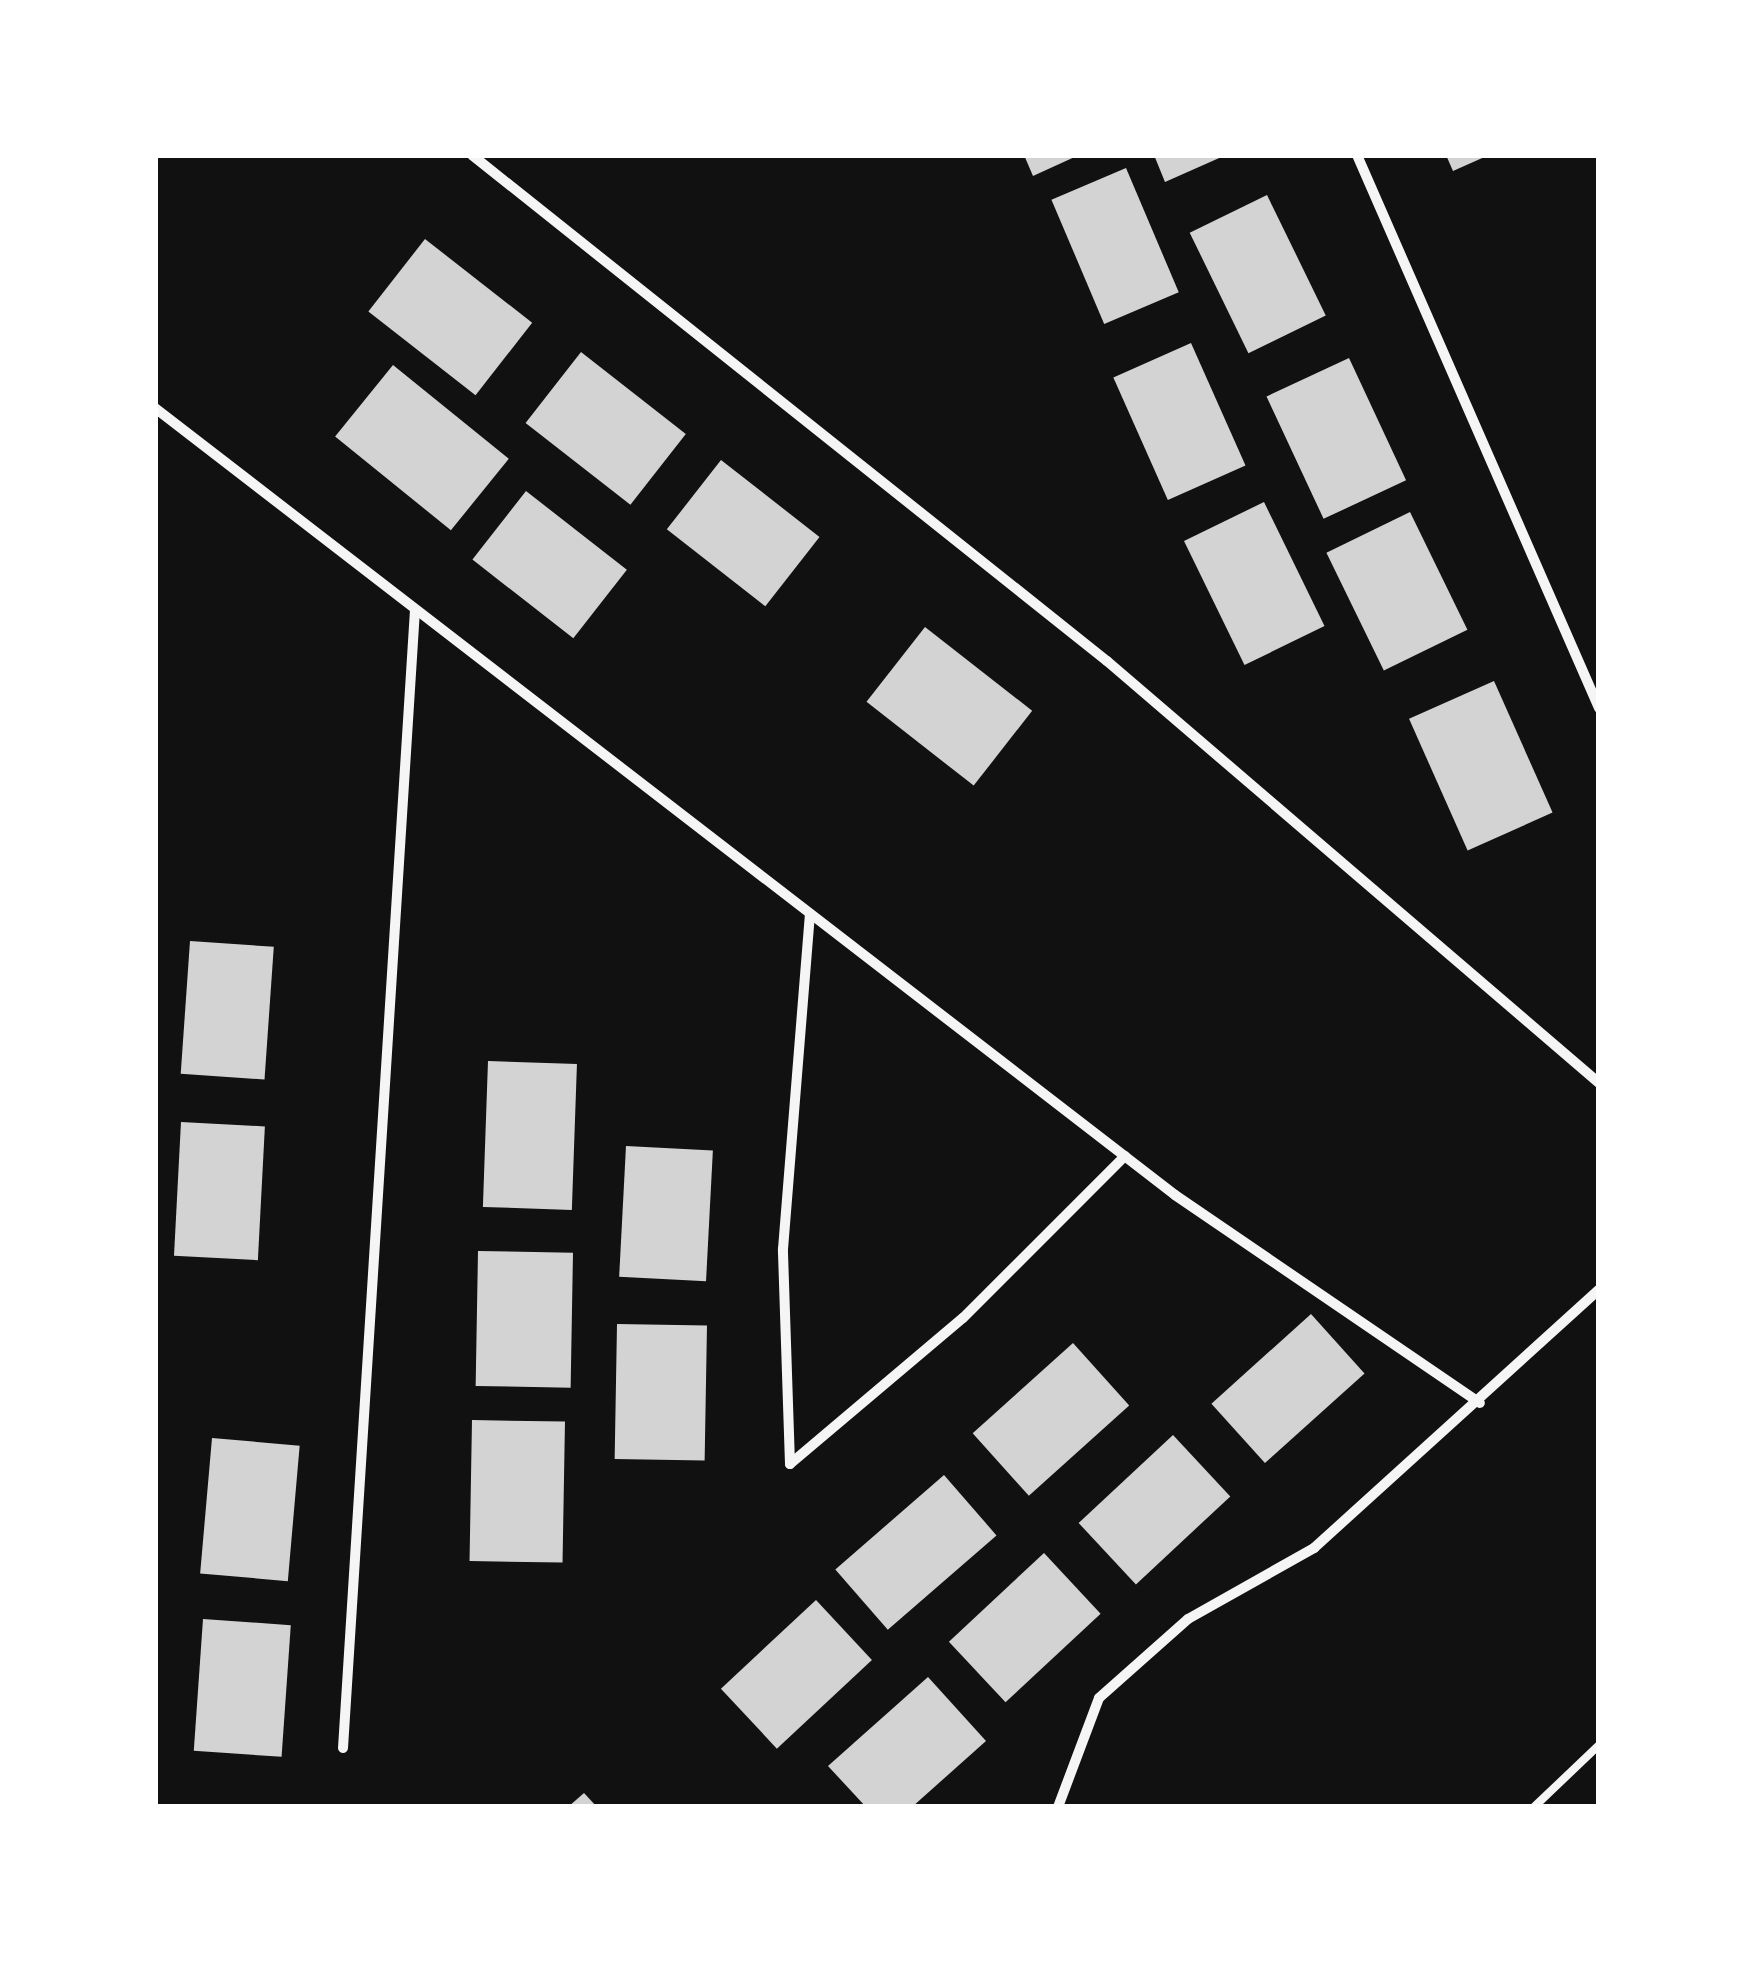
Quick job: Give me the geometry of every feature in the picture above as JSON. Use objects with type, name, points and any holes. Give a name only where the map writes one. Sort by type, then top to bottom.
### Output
[{"type":"street","points":[[472,155],[1107,662],[1599,1083]]},
{"type":"street","points":[[1357,155],[1599,708]]},
{"type":"street","points":[[155,408],[1125,1156],[1480,1403]]},
{"type":"street","points":[[343,1748],[416,610]]},
{"type":"street","points":[[810,914],[784,1249],[790,1464],[962,1318],[1125,1156]]},
{"type":"street","points":[[1058,1807],[1098,1698],[1188,1619],[1314,1548],[1480,1403],[1599,1290]]},
{"type":"lane","points":[[1534,1807],[1599,1745]]},
{"type":"building","points":[[1024,155],[1079,155],[1033,176]]},
{"type":"building","points":[[1154,155],[1226,155],[1165,182]]},
{"type":"building","points":[[1446,155],[1489,155],[1453,171]]},
{"type":"building","points":[[1126,168],[1179,292],[1104,324],[1051,200]]},
{"type":"building","points":[[1267,195],[1326,315],[1248,353],[1190,233]]},
{"type":"building","points":[[425,239],[532,323],[476,395],[368,311]]},
{"type":"building","points":[[1191,343],[1246,465],[1168,500],[1113,378]]},
{"type":"building","points":[[581,352],[686,434],[630,505],[526,423]]},
{"type":"building","points":[[1349,358],[1406,480],[1324,519],[1267,396]]},
{"type":"building","points":[[393,365],[509,459],[451,530],[335,436]]},
{"type":"building","points":[[721,460],[820,537],[765,606],[667,529]]},
{"type":"building","points":[[526,491],[627,570],[573,638],[472,560]]},
{"type":"building","points":[[1264,502],[1324,626],[1245,665],[1184,541]]},
{"type":"building","points":[[1410,512],[1467,630],[1384,671],[1326,553]]},
{"type":"building","points":[[925,627],[1032,711],[974,786],[867,702]]},
{"type":"building","points":[[1494,681],[1553,813],[1468,850],[1409,719]]},
{"type":"building","points":[[190,941],[274,947],[265,1080],[181,1074]]},
{"type":"building","points":[[488,1061],[577,1064],[572,1210],[483,1207]]},
{"type":"building","points":[[181,1122],[265,1126],[258,1260],[174,1256]]},
{"type":"building","points":[[626,1146],[713,1151],[706,1281],[619,1277]]},
{"type":"building","points":[[478,1251],[573,1253],[571,1388],[476,1386]]},
{"type":"building","points":[[1311,1314],[1365,1373],[1265,1463],[1211,1404]]},
{"type":"building","points":[[617,1324],[707,1326],[705,1461],[615,1459]]},
{"type":"building","points":[[1073,1343],[1129,1405],[1029,1496],[973,1433]]},
{"type":"building","points":[[472,1420],[565,1422],[563,1563],[470,1561]]},
{"type":"building","points":[[1173,1435],[1230,1496],[1136,1584],[1079,1523]]},
{"type":"building","points":[[212,1438],[300,1446],[288,1581],[200,1573]]},
{"type":"building","points":[[944,1475],[996,1535],[888,1630],[835,1569]]},
{"type":"building","points":[[1044,1553],[1101,1614],[1006,1702],[949,1642]]},
{"type":"building","points":[[816,1600],[872,1660],[777,1749],[721,1689]]},
{"type":"building","points":[[203,1619],[291,1625],[282,1757],[194,1751]]},
{"type":"building","points":[[928,1677],[986,1741],[912,1807],[866,1807],[828,1766]]},
{"type":"building","points":[[584,1793],[597,1807],[568,1807]]}]
